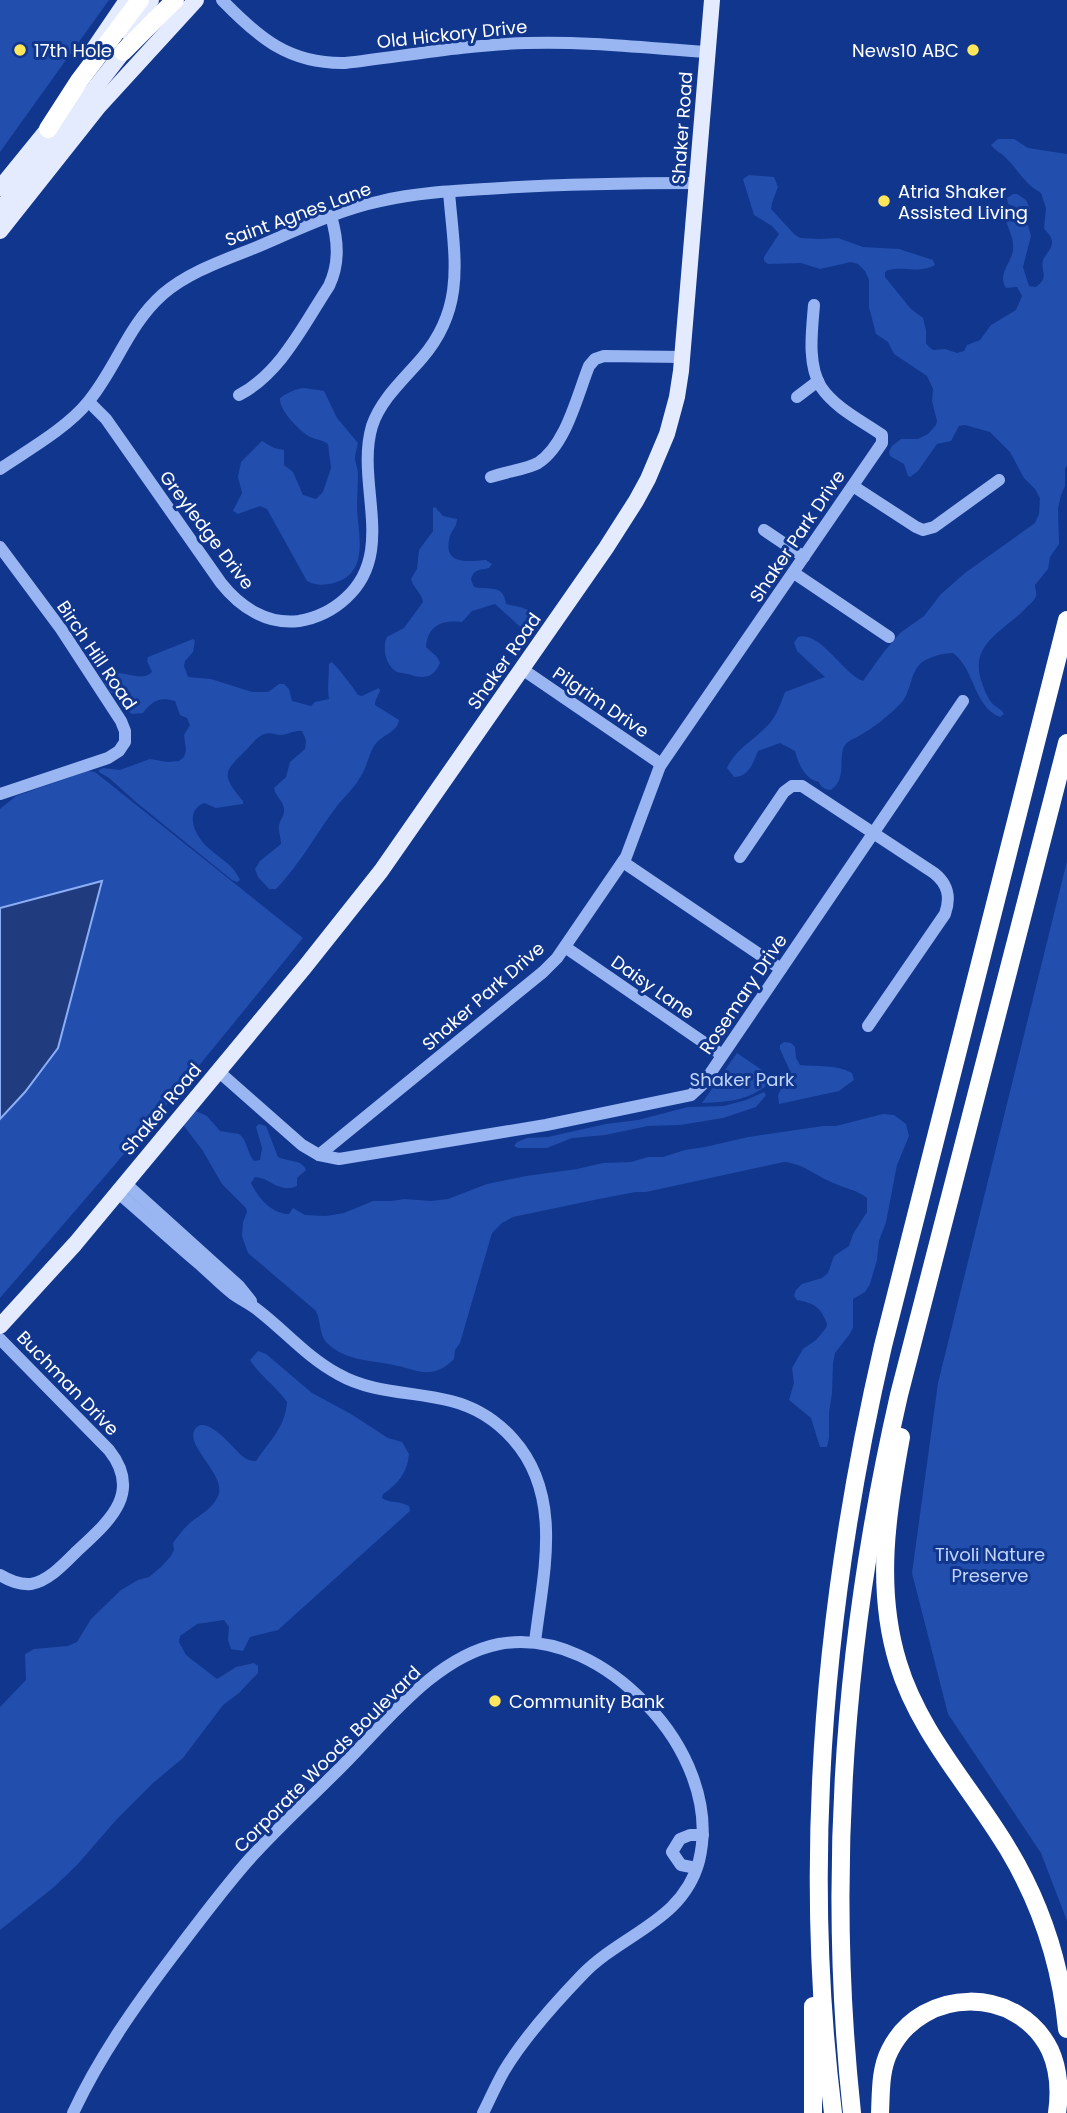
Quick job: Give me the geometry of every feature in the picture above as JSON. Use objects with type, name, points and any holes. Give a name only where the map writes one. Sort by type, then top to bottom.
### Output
[{"type":"highway","points":[[48,129],[140,0]]},
{"type":"highway","points":[[123,52],[174,0]]},
{"type":"highway","points":[[813,2113],[813,1932],[823,1741],[832,1641],[848,1520],[864,1432],[949,1079],[1067,620]]},
{"type":"highway","points":[[852,2113],[844,2020],[840,1920],[841,1820],[858,1612],[880,1480],[899,1395],[1067,743]]},
{"type":"highway","points":[[932,1270],[891,1492],[885,1558],[889,1624],[898,1664],[920,1715],[937,1745],[1008,1848],[1029,1888],[1056,1964],[1067,2029]]},
{"type":"highway","points":[[820,1831],[822,1976],[833,2113]]},
{"type":"highway","points":[[880,2113],[885,2062],[904,2029],[932,2009],[968,2001],[1004,2007],[1036,2030],[1050,2050],[1057,2072],[1057,2113]]},
{"type":"main road","points":[[48,129],[70,82],[127,0]]},
{"type":"main road","points":[[0,188],[151,0]]},
{"type":"main road","points":[[0,210],[164,0]]},
{"type":"main road","points":[[0,231],[99,106],[196,0]]},
{"type":"main road","name":"Shaker Road","points":[[0,1326],[79,1238],[369,888],[622,525],[648,479],[663,445],[674,409],[683,357],[712,0]]},
{"type":"street","name":"Old Hickory Drive","points":[[222,0],[250,28],[275,47],[327,63],[526,43],[591,43],[707,52]]},
{"type":"street","name":"Saint Agnes Lane","points":[[0,469],[57,429],[89,402],[134,327],[167,291],[201,270],[331,216],[379,201],[449,191],[697,183]]},
{"type":"street","name":"Greyledge Drive","points":[[89,402],[104,417],[221,583],[236,600],[257,614],[283,621],[309,619],[331,610],[356,588],[371,559],[373,541],[369,450],[376,416],[438,337],[451,308],[455,276],[449,191]]},
{"type":"street","points":[[239,395],[256,385],[273,368],[332,278],[336,268],[337,245],[331,216]]},
{"type":"street","points":[[797,397],[818,380],[812,349],[814,305]]},
{"type":"street","points":[[491,477],[535,465],[552,450],[561,436],[590,364],[595,359],[604,356],[683,357]]},
{"type":"street","name":"Shaker Park Drive","points":[[319,1155],[547,969],[623,862],[662,764],[882,443],[881,434],[834,401],[818,380]]},
{"type":"street","points":[[853,486],[918,529],[926,530],[999,480]]},
{"type":"street","points":[[764,530],[804,557]]},
{"type":"street","name":"Birch Hill Road","points":[[0,547],[75,650],[121,721],[126,736],[121,749],[108,758],[0,794]]},
{"type":"street","points":[[794,573],[889,637]]},
{"type":"street","name":"Pilgrim Drive","points":[[522,669],[662,764]]},
{"type":"street","name":"Rosemary Drive","points":[[319,1155],[334,1159],[351,1158],[546,1125],[685,1097],[701,1087],[963,701]]},
{"type":"street","points":[[740,857],[782,794],[794,786],[809,789],[937,875],[947,889],[948,902],[943,918],[868,1026]]},
{"type":"street","points":[[623,862],[781,969]]},
{"type":"street","name":"Daisy Lane","points":[[565,947],[722,1055]]},
{"type":"street","points":[[218,1071],[302,1145],[319,1155]]},
{"type":"street","points":[[121,1187],[239,1286],[258,1310],[317,1361],[345,1378],[378,1390],[444,1399],[468,1406],[495,1422],[515,1441],[533,1469],[546,1511],[546,1539],[535,1642]]},
{"type":"street","name":"Buchman Drive","points":[[0,1339],[109,1450],[119,1464],[124,1484],[121,1499],[108,1521],[51,1575],[36,1583],[27,1584],[0,1575]]},
{"type":"street","name":"Corporate Woods Boulevard","points":[[73,2113],[135,2006],[210,1906],[272,1836],[440,1671],[459,1658],[496,1645],[535,1642],[587,1659],[615,1675],[657,1716],[676,1741],[687,1764],[699,1800],[703,1835],[688,1889],[675,1906],[594,1963],[573,1985],[504,2071],[483,2113]]},
{"type":"street","points":[[696,1868],[681,1865],[672,1852],[680,1839],[703,1835]]},
{"type":"green space","points":[[0,0],[109,0],[0,152]]},
{"type":"green space","points":[[998,139],[1014,139],[1028,148],[1067,154],[1067,465],[1065,486],[1058,508],[1059,544],[1050,557],[1048,569],[1035,585],[1034,600],[983,649],[979,670],[982,683],[991,701],[1004,714],[1000,717],[984,705],[966,668],[953,653],[932,657],[917,667],[905,698],[897,707],[876,725],[845,745],[841,774],[831,790],[810,778],[800,766],[795,751],[780,743],[758,751],[747,772],[734,777],[727,768],[731,761],[770,723],[785,692],[825,677],[797,651],[794,643],[798,637],[815,640],[848,671],[863,681],[900,633],[924,616],[941,594],[965,573],[1035,523],[1039,514],[1040,498],[1024,478],[1010,452],[990,432],[965,425],[959,426],[951,441],[937,444],[918,471],[908,476],[904,464],[890,456],[889,452],[901,439],[918,439],[928,434],[936,425],[933,389],[927,376],[894,354],[888,342],[876,334],[869,307],[869,280],[858,264],[851,262],[820,269],[801,263],[768,264],[764,261],[779,234],[772,226],[754,215],[743,179],[749,175],[774,177],[778,187],[771,209],[800,238],[838,238],[863,247],[899,249],[933,260],[935,265],[928,268],[890,270],[885,272],[885,277],[911,309],[923,318],[926,343],[929,347],[957,353],[980,340],[991,325],[1016,310],[1022,296],[1017,287],[1006,288],[1003,278],[1013,250],[1006,221],[1018,211],[1016,207],[1008,204],[1007,198],[1017,194],[1026,200],[1030,209],[1027,222],[1031,236],[1023,267],[1029,286],[1036,287],[1043,280],[1043,260],[1052,244],[1044,228],[1046,208],[1041,193],[991,145]]},
{"type":"green space","points":[[304,388],[324,391],[337,418],[358,443],[355,459],[358,473],[360,541],[357,562],[353,571],[345,578],[327,584],[307,581],[267,509],[260,506],[238,514],[233,511],[242,493],[238,477],[241,462],[262,441],[284,450],[284,465],[293,472],[303,495],[316,499],[323,492],[331,468],[328,444],[303,432],[289,418],[280,403],[283,396]]},
{"type":"green space","points":[[435,507],[443,516],[457,519],[448,548],[454,558],[486,560],[492,564],[489,568],[473,574],[471,580],[474,587],[499,591],[506,604],[532,612],[542,623],[534,632],[527,633],[495,604],[472,611],[462,622],[442,623],[433,629],[426,647],[440,663],[431,675],[418,677],[393,669],[387,660],[385,646],[387,637],[404,628],[423,602],[411,579],[417,569],[419,550],[433,531]]},
{"type":"green space","points":[[193,639],[193,652],[184,666],[188,677],[211,679],[252,692],[268,692],[279,684],[284,684],[289,689],[292,701],[311,706],[315,702],[329,699],[329,664],[332,662],[358,695],[362,696],[379,688],[375,705],[399,720],[395,728],[374,746],[359,780],[276,889],[269,889],[258,877],[255,869],[260,861],[281,844],[279,828],[284,809],[274,788],[286,777],[290,762],[305,749],[306,740],[302,731],[281,735],[264,734],[234,762],[228,778],[243,804],[216,808],[204,803],[195,810],[193,820],[198,835],[206,846],[237,873],[240,880],[237,882],[99,772],[103,768],[120,770],[150,759],[167,762],[179,761],[184,757],[184,735],[190,725],[187,718],[180,715],[175,701],[160,700],[143,713],[132,714],[126,710],[127,698],[111,693],[102,679],[110,673],[147,675],[152,672],[148,657]]},
{"type":"green space","points":[[88,771],[95,772],[303,938],[180,1089],[0,1298],[0,809],[16,796]]},
{"type":"green space","name":"Tivoli Nature Preserve","points":[[1067,861],[1067,1921],[1041,1853],[948,1714],[912,1573],[938,1383]]},
{"type":"green space","points":[[784,1042],[795,1047],[800,1065],[840,1068],[852,1073],[854,1080],[839,1091],[779,1104],[778,1095],[790,1071],[780,1049]]},
{"type":"green space","name":"Shaker Park","points":[[737,1053],[775,1079],[750,1096],[702,1103]]},
{"type":"green space","points":[[764,1092],[766,1095],[756,1107],[723,1118],[572,1138],[547,1148],[514,1146],[527,1138],[548,1137],[638,1120],[688,1107],[724,1106]]},
{"type":"green space","points":[[196,1111],[207,1116],[220,1131],[239,1134],[254,1161],[260,1160],[262,1148],[256,1127],[259,1124],[266,1126],[278,1157],[298,1162],[306,1170],[297,1178],[297,1186],[291,1188],[280,1187],[255,1177],[251,1183],[258,1194],[271,1208],[283,1213],[289,1214],[293,1208],[305,1215],[326,1216],[344,1213],[373,1201],[448,1199],[487,1184],[526,1176],[603,1163],[663,1157],[748,1137],[836,1126],[883,1114],[894,1115],[906,1124],[909,1136],[897,1165],[870,1284],[865,1292],[853,1299],[853,1328],[835,1353],[827,1447],[820,1447],[811,1418],[789,1400],[794,1383],[792,1368],[803,1349],[816,1340],[827,1324],[816,1307],[797,1300],[794,1296],[802,1284],[822,1278],[828,1273],[834,1256],[849,1246],[867,1212],[867,1198],[859,1193],[798,1165],[784,1162],[513,1217],[492,1233],[454,1359],[440,1369],[422,1372],[351,1357],[334,1349],[324,1339],[316,1311],[248,1253],[242,1236],[246,1208],[222,1184],[203,1151],[184,1126],[184,1122]]},
{"type":"green space","points":[[258,1351],[266,1354],[312,1393],[388,1438],[402,1442],[409,1454],[406,1467],[401,1477],[382,1498],[409,1506],[410,1511],[278,1630],[250,1637],[243,1651],[231,1649],[228,1640],[229,1627],[224,1620],[197,1624],[180,1636],[179,1642],[186,1655],[217,1679],[236,1667],[254,1663],[258,1666],[258,1673],[223,1705],[183,1758],[117,1819],[77,1865],[0,1930],[0,1707],[26,1680],[25,1654],[34,1649],[68,1646],[77,1642],[91,1619],[121,1590],[149,1577],[161,1567],[171,1556],[173,1543],[181,1532],[216,1500],[219,1488],[217,1480],[193,1438],[194,1431],[199,1426],[212,1428],[246,1459],[256,1461],[280,1427],[287,1402],[250,1360]]},
{"type":"shaded area","points":[[102,881],[58,1048],[25,1092],[0,1119],[0,908]]},
{"type":"place","name":"17th Hole","points":[[20,50]]},
{"type":"place","name":"News10 ABC","points":[[973,50]]},
{"type":"place","name":"Atria Shaker Assisted Living","points":[[884,201]]},
{"type":"place","name":"Community Bank","points":[[495,1701]]}]
